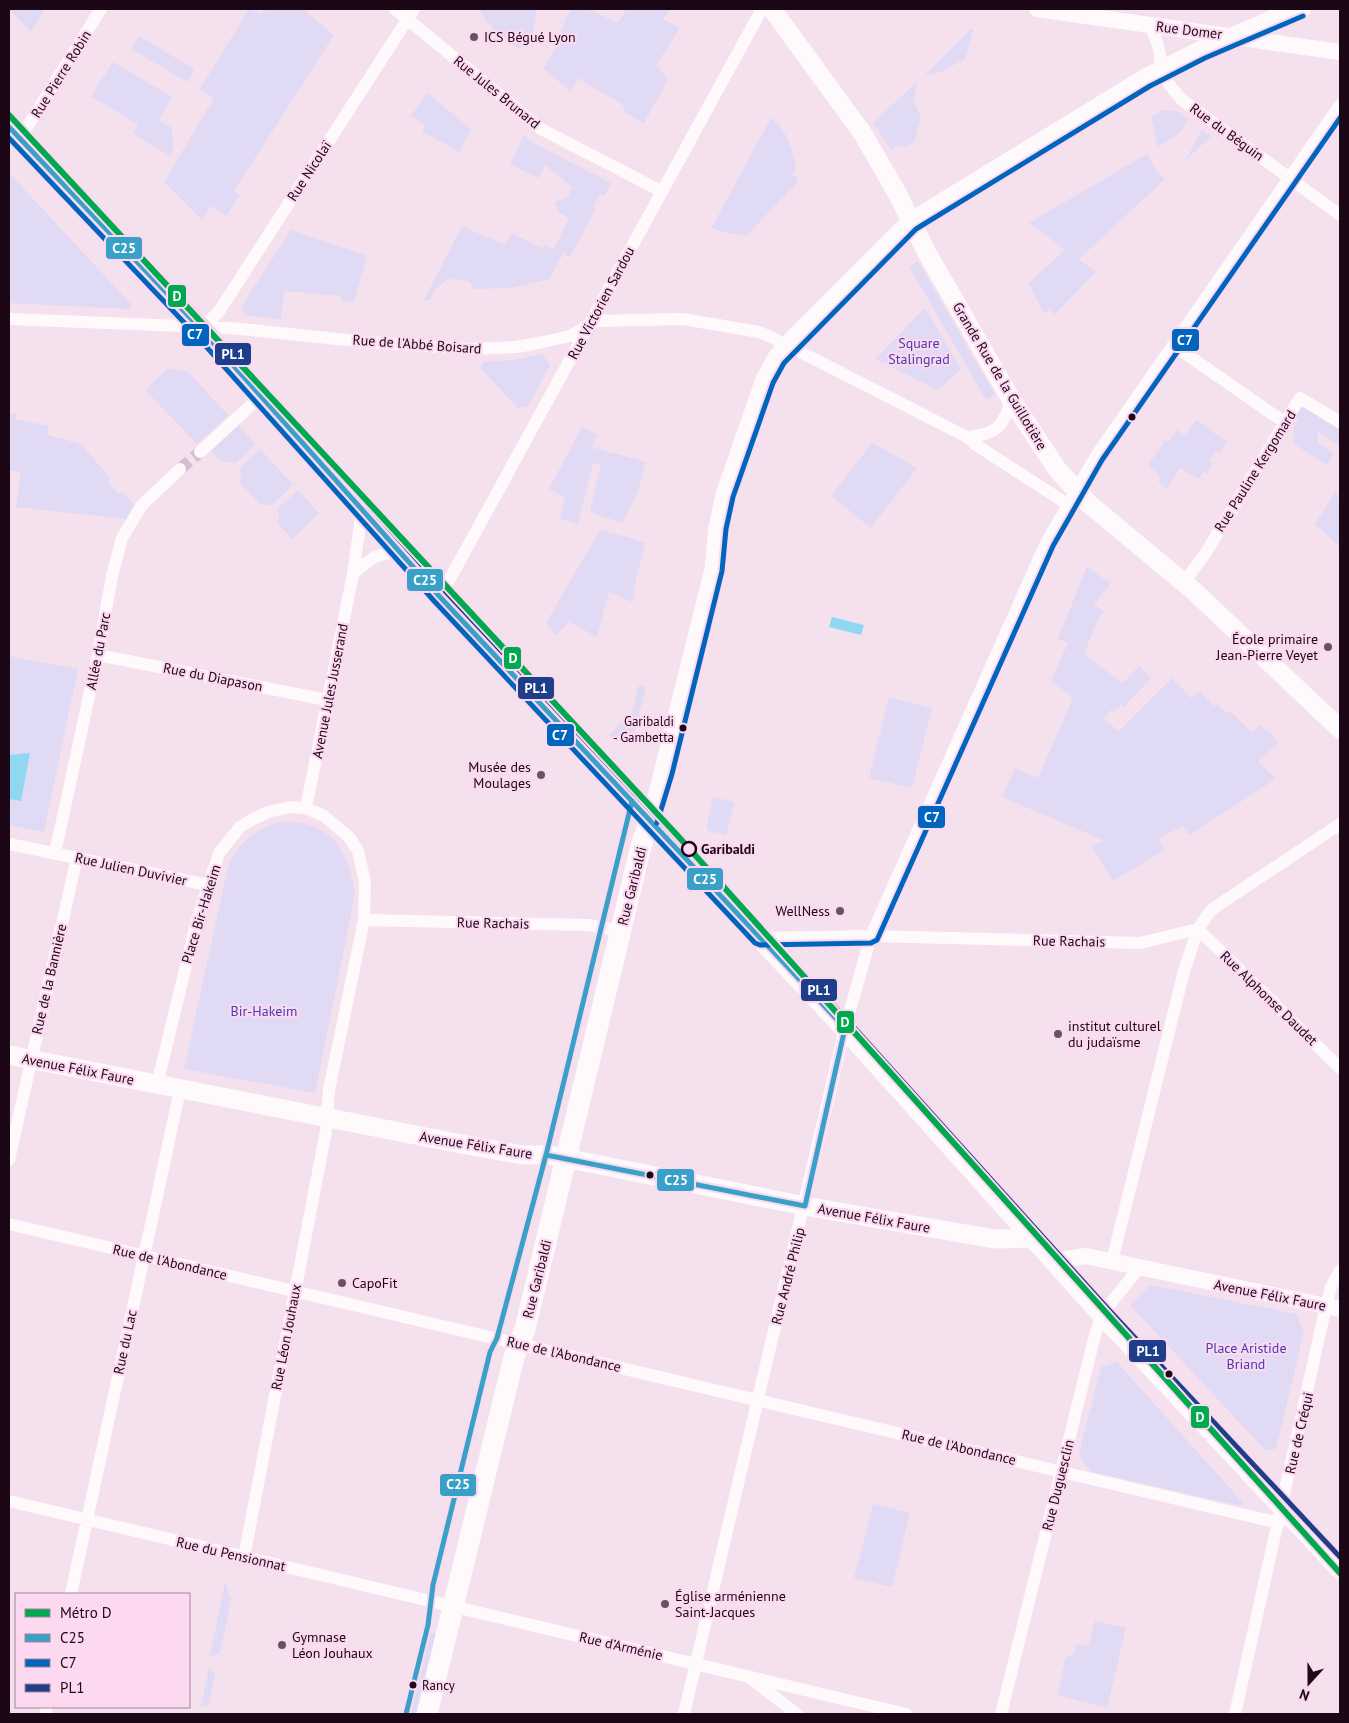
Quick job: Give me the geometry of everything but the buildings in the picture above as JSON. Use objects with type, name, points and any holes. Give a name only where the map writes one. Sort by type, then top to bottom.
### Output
[{"type":"main road","name":"Grande Rue de la Guillotière","points":[[772,9],[863,134],[897,193],[910,223],[1012,401],[1057,469],[1073,498],[1184,582],[1340,729]]},
{"type":"main road","name":"Rue Garibaldi","points":[[427,1714],[499,1415],[519,1343],[525,1329],[641,846],[665,772],[715,569],[719,528],[726,496],[766,380],[778,358],[788,346],[910,223],[1159,72],[1300,9]]},
{"type":"main road","points":[[14,132],[200,328],[440,597],[845,1028],[1281,1514],[1340,1568]]},
{"type":"main road","name":"Avenue Félix Faure","points":[[9,1055],[180,1090],[508,1152],[566,1158],[805,1206],[995,1238],[1033,1238]]},
{"type":"street","name":"Rue Pierre Robin","points":[[14,132],[101,9]]},
{"type":"street","name":"Rue Jules Brunard","points":[[395,9],[411,14],[541,129],[661,191]]},
{"type":"street","name":"Rue Victorien Sardou","points":[[440,597],[762,9]]},
{"type":"street","name":"Rue Domer","points":[[1037,9],[1150,26],[1238,36],[1340,52]]},
{"type":"street","name":"Rue Nicolaï","points":[[200,328],[218,313],[411,14]]},
{"type":"street","points":[[1150,26],[1160,49],[1161,62],[1159,72]]},
{"type":"street","name":"Rue du Béguin","points":[[1159,72],[1181,99],[1340,215]]},
{"type":"street","name":"Rue André Philip","points":[[684,1714],[805,1206],[845,1028],[872,936],[1046,543],[1096,456],[1340,105]]},
{"type":"street","name":"Rue de l'Abbé Boisard","points":[[9,319],[231,328],[367,342],[477,350],[543,342],[570,336],[596,321],[683,319],[759,332],[920,413]]},
{"type":"street","points":[[1173,345],[1284,422]]},
{"type":"street","points":[[200,452],[262,396]]},
{"type":"street","name":"Rue Pauline Kergomard","points":[[1184,582],[1205,554],[1300,398],[1340,422]]},
{"type":"street","points":[[966,437],[989,434],[997,430],[1003,422],[1012,401]]},
{"type":"street","name":"Grande Rue de la Guillotière","points":[[920,413],[1073,498]]},
{"type":"street","name":"Allée du Parc","points":[[55,853],[98,655],[112,576],[122,538],[142,505],[180,470]]},
{"type":"street","name":"Avenue Jules Jusserand","points":[[306,808],[353,574],[362,510]]},
{"type":"street","points":[[353,574],[372,557],[385,552],[400,552]]},
{"type":"street","name":"Rue du Diapason","points":[[98,655],[327,700]]},
{"type":"street","name":"Place Bir-Hakeim","points":[[157,1085],[194,930],[219,853],[240,827],[268,812],[291,808],[306,808]]},
{"type":"street","points":[[306,808],[337,825],[358,851],[365,882],[364,920],[329,1090],[328,1118]]},
{"type":"street","points":[[1112,1261],[1184,971],[1198,929],[1211,910],[1340,824]]},
{"type":"street","name":"Rue Julien Duvivier","points":[[9,844],[208,885]]},
{"type":"street","name":"Rue de la Bannière","points":[[9,1160],[77,857]]},
{"type":"street","name":"Rue Rachais","points":[[364,920],[589,925],[620,931]]},
{"type":"street","name":"Rue Rachais","points":[[760,938],[872,936],[1140,943],[1198,929]]},
{"type":"street","name":"Rue Alphonse Daudet","points":[[1198,929],[1340,1068]]},
{"type":"street","name":"Rue du Lac","points":[[71,1593],[180,1090]]},
{"type":"street","name":"Rue Léon Jouhaux","points":[[244,1557],[328,1118]]},
{"type":"street","name":"Rue de l'Abondance","points":[[9,1224],[1062,1472]]},
{"type":"street","name":"Avenue Félix Faure","points":[[1054,1261],[1086,1256],[1333,1308]]},
{"type":"street","name":"Rue Duguesclin","points":[[1001,1714],[1102,1314],[1139,1268]]},
{"type":"street","name":"Rue de Créqui","points":[[1234,1714],[1281,1514],[1333,1308],[1331,1287],[1340,1271]]},
{"type":"street","points":[[1062,1472],[1281,1514]]},
{"type":"street","name":"Rue du Pensionnat","points":[[9,1501],[87,1521],[454,1606]]},
{"type":"street","name":"Rue d’Arménie","points":[[454,1606],[906,1714]]},
{"type":"street","points":[[746,1676],[797,1714]]},
{"type":"street","points":[[783,1704],[788,1686]]},
{"type":"green space","points":[[9,9],[45,9],[31,32]]},
{"type":"green space","points":[[249,9],[262,15],[265,9],[303,9],[334,35],[234,191],[240,195],[226,216],[211,206],[202,220],[164,182],[214,98],[200,89]]},
{"type":"green space","points":[[479,9],[537,9],[533,34],[520,50],[487,23]]},
{"type":"green space","points":[[571,9],[589,9],[617,23],[625,12],[624,9],[670,9],[663,19],[680,28],[656,65],[667,78],[644,123],[625,113],[623,105],[580,80],[579,77],[570,91],[543,68],[552,54]]},
{"type":"green space","points":[[971,29],[973,30],[965,59],[941,72],[924,76]]},
{"type":"green space","points":[[139,36],[194,69],[188,82],[131,49]]},
{"type":"green space","points":[[113,62],[172,97],[159,120],[172,128],[173,151],[170,156],[133,134],[138,125],[91,96]]},
{"type":"green space","points":[[917,82],[913,100],[921,117],[914,144],[912,142],[908,146],[898,146],[891,150],[873,123]]},
{"type":"green space","points":[[428,94],[471,129],[459,152],[422,131],[425,126],[411,116],[425,95]]},
{"type":"green space","points":[[1163,110],[1177,111],[1188,119],[1181,132],[1158,147],[1151,117]]},
{"type":"green space","points":[[771,118],[781,128],[789,142],[796,171],[793,172],[794,177],[797,176],[797,183],[746,236],[722,232],[712,227]]},
{"type":"green space","points":[[1202,130],[1211,136],[1185,161]]},
{"type":"green space","points":[[524,135],[533,143],[611,183],[604,196],[600,194],[593,207],[596,208],[570,257],[563,254],[549,279],[512,288],[475,289],[468,281],[448,279],[436,289],[430,300],[424,300],[462,226],[505,245],[511,233],[543,249],[544,245],[554,249],[569,218],[559,213],[555,202],[568,197],[572,187],[545,165],[538,178],[510,164]]},
{"type":"green space","points":[[1147,154],[1156,171],[1165,179],[1079,259],[1096,272],[1055,314],[1049,310],[1045,314],[1028,284],[1065,250],[1029,223]]},
{"type":"green space","points":[[9,173],[132,305],[130,309],[9,303]]},
{"type":"green space","points":[[291,230],[367,256],[354,302],[341,301],[341,296],[284,291],[281,319],[245,315],[241,307]]},
{"type":"green space","points":[[918,261],[995,395],[986,400],[909,266]]},
{"type":"green space","name":"Square Stalingrad","points":[[925,308],[961,369],[938,390],[875,359]]},
{"type":"green space","points":[[542,354],[550,365],[528,406],[518,408],[481,369],[483,362],[515,360]]},
{"type":"green space","points":[[167,369],[187,371],[228,415],[197,444],[145,390]]},
{"type":"green space","points":[[1301,406],[1340,430],[1339,445],[1318,432],[1318,443],[1334,454],[1326,465],[1293,443],[1294,427],[1299,419],[1294,416]]},
{"type":"green space","points":[[17,413],[16,419],[49,426],[47,435],[81,444],[111,479],[108,482],[119,494],[122,492],[134,504],[126,519],[16,507],[21,472],[9,470],[9,414]]},
{"type":"green space","points":[[1196,420],[1227,442],[1220,453],[1216,451],[1209,461],[1213,464],[1207,474],[1203,472],[1199,479],[1180,468],[1167,489],[1158,481],[1161,478],[1148,465],[1166,440],[1169,442],[1177,430],[1185,435]]},
{"type":"green space","points":[[239,425],[255,444],[235,464],[232,462],[221,462],[211,451]]},
{"type":"green space","points":[[582,427],[597,435],[591,447],[646,462],[639,488],[623,523],[595,514],[590,510],[601,465],[593,463],[578,524],[560,519],[565,498],[549,489]]},
{"type":"green space","points":[[872,443],[917,468],[871,528],[831,496]]},
{"type":"green space","points":[[260,449],[293,485],[272,505],[260,504],[240,483],[241,472],[239,469]]},
{"type":"green space","points":[[298,490],[319,513],[292,539],[278,524],[279,513],[276,510]]},
{"type":"green space","points":[[1336,491],[1340,502],[1340,547],[1315,524]]},
{"type":"green space","points":[[600,530],[645,542],[633,593],[635,594],[631,602],[609,591],[597,637],[569,622],[556,635],[546,623]]},
{"type":"green space","points":[[1087,567],[1111,583],[1094,604],[1104,612],[1098,619],[1084,654],[1123,683],[1139,666],[1151,678],[1124,707],[1121,705],[1114,712],[1111,710],[1103,719],[1119,731],[1172,678],[1191,698],[1199,691],[1214,706],[1217,704],[1228,714],[1230,711],[1252,733],[1260,725],[1266,731],[1268,730],[1279,743],[1258,761],[1276,779],[1189,835],[1182,826],[1169,832],[1158,839],[1165,850],[1113,881],[1092,847],[1103,840],[1002,797],[1015,768],[1038,778],[1073,698],[1051,681],[1068,643],[1058,639]]},
{"type":"green space","points":[[9,656],[78,669],[44,832],[9,825]]},
{"type":"green space","points":[[639,685],[646,687],[634,734],[616,742],[609,735],[632,712]]},
{"type":"green space","points":[[889,697],[932,708],[912,788],[869,778]]},
{"type":"green space","points":[[713,797],[734,802],[726,835],[708,831],[707,826]]},
{"type":"green space","name":"Bir-Hakeim","points":[[279,822],[296,822],[311,825],[324,831],[334,840],[348,864],[355,895],[315,1093],[184,1069],[228,867],[242,844],[262,829]]},
{"type":"green space","name":"Place Aristide Briand","points":[[1150,1285],[1296,1314],[1304,1332],[1276,1449],[1265,1450],[1130,1305]]},
{"type":"green space","points":[[1117,1362],[1243,1503],[1241,1506],[1092,1472],[1082,1461],[1079,1454],[1101,1367]]},
{"type":"green space","points":[[873,1504],[910,1513],[892,1587],[854,1578]]},
{"type":"green space","points":[[225,1582],[231,1599],[220,1654],[210,1656]]},
{"type":"green space","points":[[1095,1621],[1126,1628],[1107,1708],[1057,1695],[1066,1657],[1074,1654],[1076,1644],[1088,1646]]},
{"type":"green space","points":[[431,1633],[437,1634],[417,1714],[411,1714]]},
{"type":"green space","points":[[209,1667],[215,1674],[209,1705],[201,1707]]},
{"type":"water","points":[[832,617],[864,625],[861,635],[829,627]]},
{"type":"water","points":[[30,753],[21,801],[9,799],[9,755]]},
{"type":"tunnel","points":[[180,469],[200,452]]},
{"type":"metro line","name":"D","points":[[9,115],[677,835],[1340,1573]]},
{"type":"transit line","name":"C7","points":[[657,823],[672,774],[722,571],[726,529],[733,497],[773,383],[784,363],[916,229],[1150,86],[1205,58],[1303,16]]},
{"type":"transit line","name":"C7","points":[[9,138],[194,333],[435,602],[755,943],[760,945],[871,943],[877,940],[1053,546],[1102,460],[1340,118]]},
{"type":"transit line","name":"PL1","points":[[14,122],[205,323],[446,592],[850,1023],[1108,1309],[1340,1557]]},
{"type":"transit line","name":"C25","points":[[9,127],[200,328],[440,597],[845,1028]]},
{"type":"transit line","name":"C25","points":[[406,1714],[428,1625],[433,1585],[490,1352],[497,1338],[546,1155],[632,801]]},
{"type":"transit line","name":"C25","points":[[805,1206],[845,1028]]},
{"type":"transit line","name":"C25","points":[[546,1155],[805,1206]]},
{"type":"place","name":"ICS Bégué Lyon","points":[[474,37]]},
{"type":"place","name":"École primaire Jean-Pierre Veyet","points":[[1328,647]]},
{"type":"place","name":"Garibaldi - Gambetta","points":[[683,728]]},
{"type":"place","name":"Musée des Moulages","points":[[541,775]]},
{"type":"place","name":"Garibaldi","points":[[689,849]]},
{"type":"place","name":"WellNess","points":[[840,911]]},
{"type":"place","name":"institut culturel du judaïsme","points":[[1058,1034]]},
{"type":"place","name":"CapoFit","points":[[342,1283]]},
{"type":"place","name":"Église arménienne Saint-Jacques","points":[[665,1604]]},
{"type":"place","name":"Gymnase Léon Jouhaux","points":[[282,1645]]},
{"type":"place","name":"Rancy","points":[[413,1685]]}]
